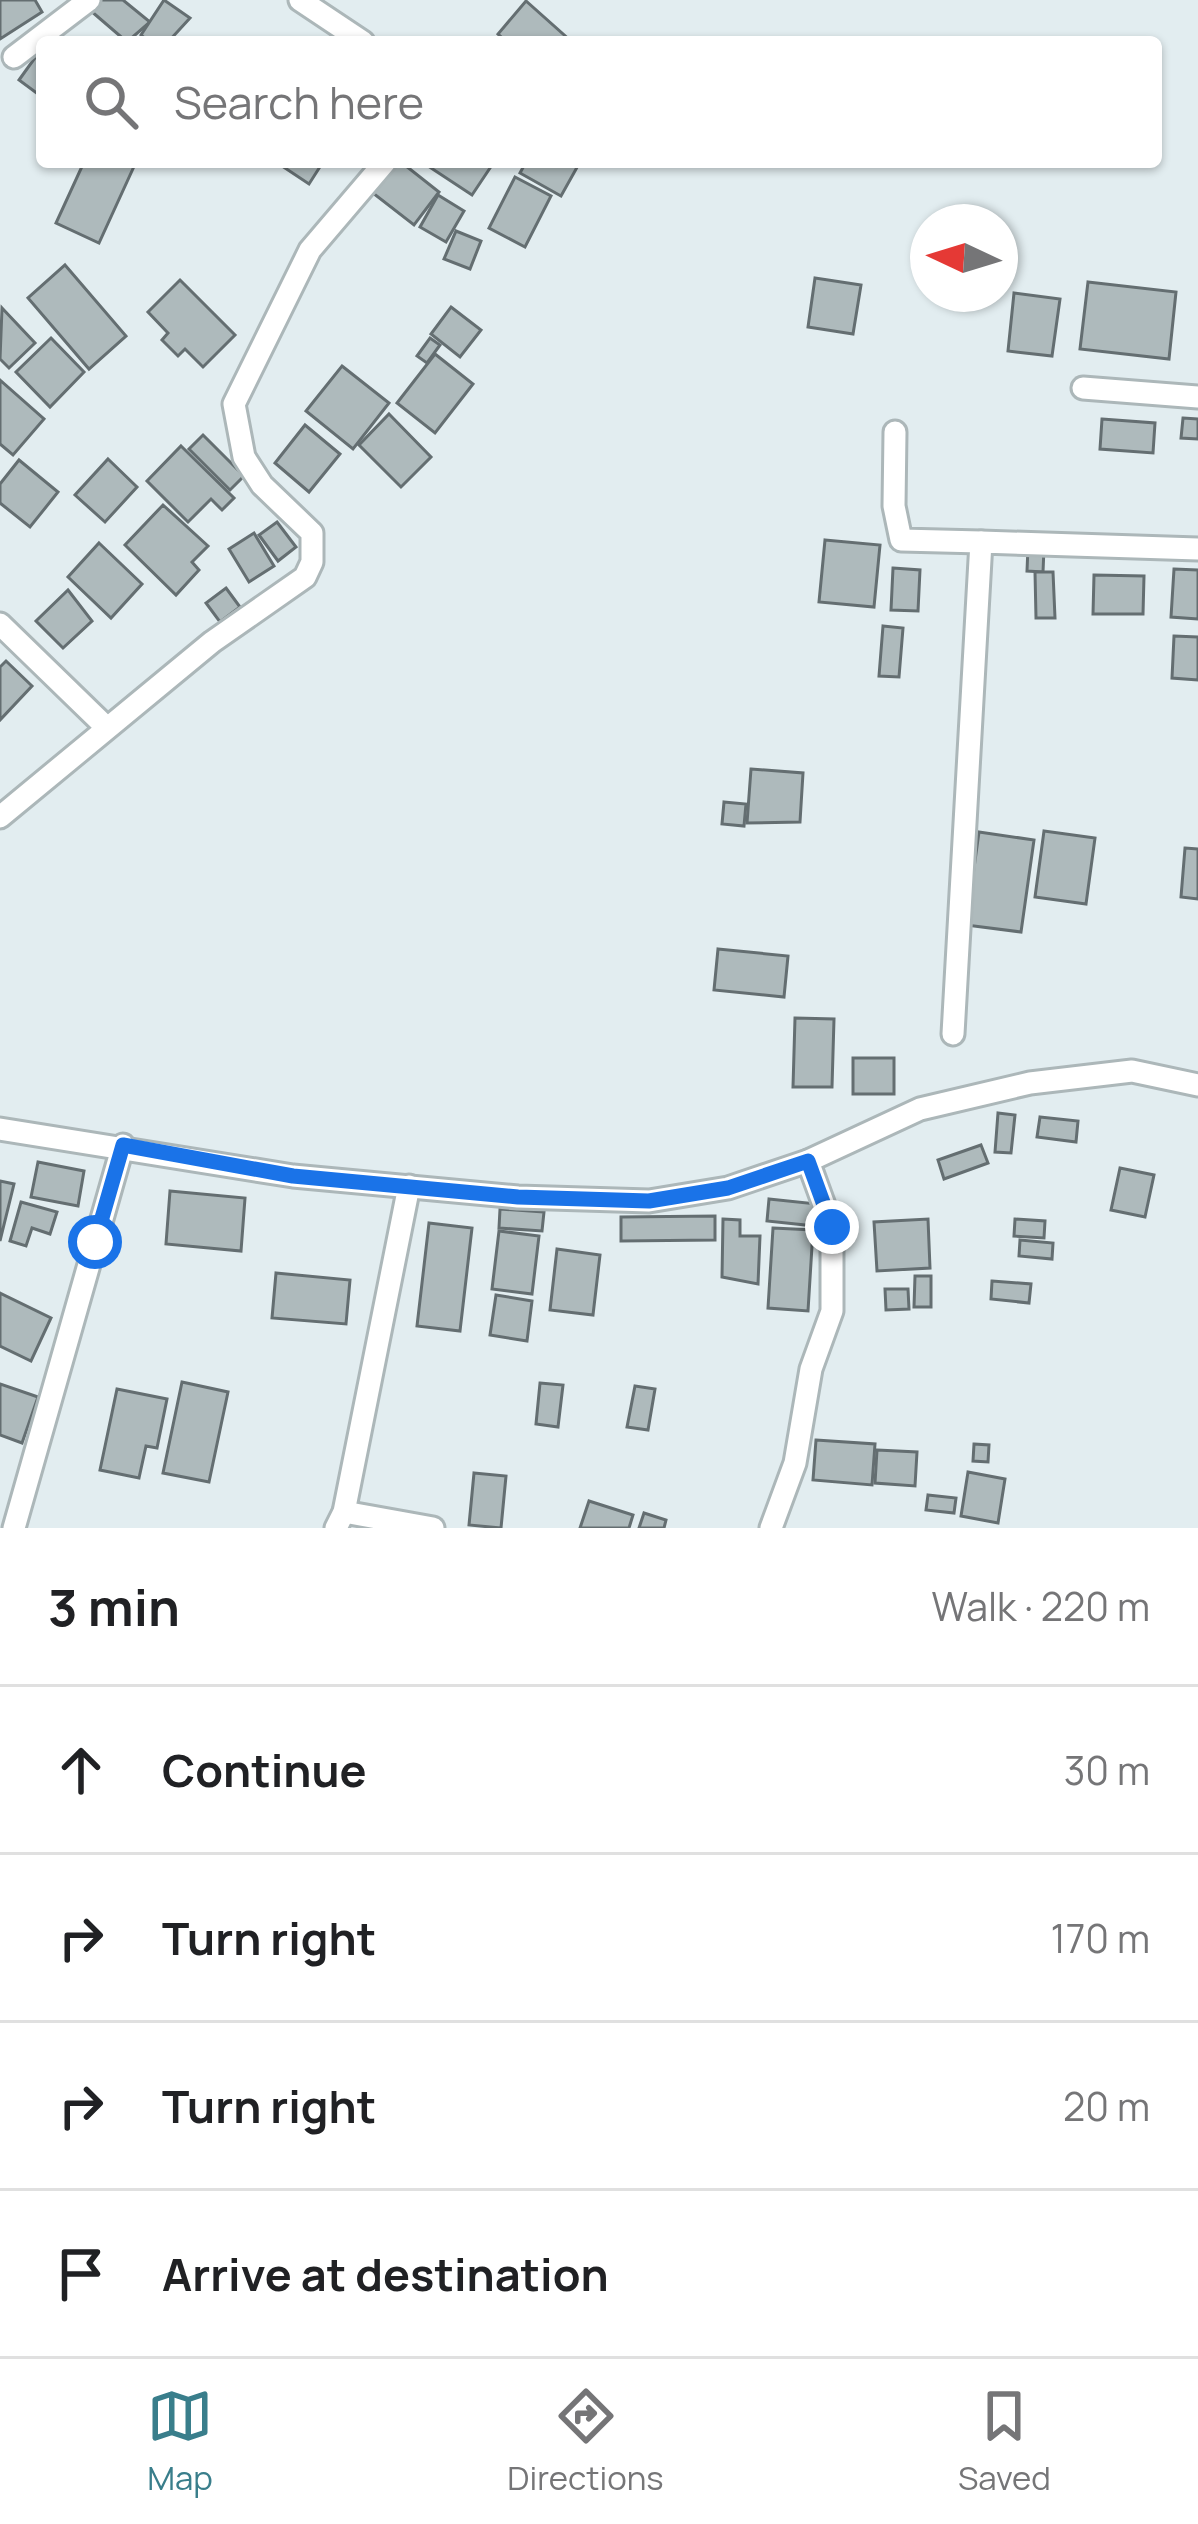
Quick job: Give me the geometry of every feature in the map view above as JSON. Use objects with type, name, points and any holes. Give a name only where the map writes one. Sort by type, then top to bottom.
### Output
[{"type":"street","points":[[42,36],[89,0]]},
{"type":"street","points":[[300,0],[354,36]]},
{"type":"street","points":[[14,57],[36,40]]},
{"type":"street","points":[[0,817],[106,727],[305,577],[312,562],[312,533],[262,485],[244,457],[234,404],[310,250],[380,168]]},
{"type":"street","points":[[1083,388],[1198,397]]},
{"type":"street","points":[[895,432],[894,506],[901,540],[1198,549]]},
{"type":"street","points":[[953,1034],[981,542]]},
{"type":"street","points":[[0,624],[106,727]]},
{"type":"street","points":[[0,1129],[123,1145],[293,1176],[518,1197],[649,1201],[728,1188],[808,1161],[920,1109],[1030,1083],[1132,1071],[1198,1085]]},
{"type":"street","points":[[14,1528],[123,1145]]},
{"type":"street","points":[[770,1528],[795,1463],[812,1369],[832,1311],[832,1227],[808,1161]]},
{"type":"street","points":[[409,1186],[340,1520],[433,1528]]},
{"type":"building","points":[[0,0],[35,0],[42,12],[0,39]]},
{"type":"building","points":[[100,0],[123,0],[150,22],[134,36],[120,36],[91,11]]},
{"type":"building","points":[[164,0],[190,18],[174,36],[141,35]]},
{"type":"building","points":[[526,1],[565,36],[500,36]]},
{"type":"building","points":[[36,56],[36,93],[19,80]]},
{"type":"building","points":[[81,168],[133,168],[99,243],[56,223]]},
{"type":"building","points":[[285,168],[319,168],[309,184]]},
{"type":"building","points":[[386,168],[409,168],[439,192],[414,225],[369,190]]},
{"type":"building","points":[[431,168],[490,168],[472,195]]},
{"type":"building","points":[[523,168],[577,168],[561,196],[520,173]]},
{"type":"building","points":[[515,177],[551,196],[525,247],[489,228]]},
{"type":"building","points":[[438,195],[464,211],[446,242],[420,227]]},
{"type":"building","points":[[456,231],[481,241],[470,269],[444,259]]},
{"type":"building","points":[[65,265],[126,336],[89,369],[28,298]]},
{"type":"building","points":[[815,278],[861,285],[853,334],[808,327]]},
{"type":"building","points":[[180,280],[235,335],[203,367],[185,349],[178,356],[162,340],[168,333],[148,312]]},
{"type":"building","points":[[1088,282],[1176,292],[1169,359],[1080,349]]},
{"type":"building","points":[[1018,294],[1060,299],[1052,356],[1008,351]]},
{"type":"building","points":[[451,307],[481,330],[460,357],[431,334]]},
{"type":"building","points":[[2,308],[35,343],[9,368],[0,359]]},
{"type":"building","points":[[51,338],[84,372],[50,407],[16,372]]},
{"type":"building","points":[[430,338],[440,345],[427,363],[417,356]]},
{"type":"building","points":[[435,354],[473,384],[435,433],[397,403]]},
{"type":"building","points":[[342,366],[389,403],[353,449],[306,411]]},
{"type":"building","points":[[0,380],[44,419],[13,455],[0,444]]},
{"type":"building","points":[[389,414],[431,457],[401,487],[359,445]]},
{"type":"building","points":[[1183,418],[1198,419],[1198,439],[1181,438]]},
{"type":"building","points":[[1102,419],[1155,423],[1153,453],[1100,449]]},
{"type":"building","points":[[305,425],[340,454],[309,492],[275,463]]},
{"type":"building","points":[[203,435],[244,476],[230,490],[189,449]]},
{"type":"building","points":[[181,446],[234,498],[222,510],[211,499],[188,522],[147,481]]},
{"type":"building","points":[[108,459],[137,487],[105,522],[75,495]]},
{"type":"building","points":[[19,460],[58,492],[30,527],[0,503],[0,484]]},
{"type":"building","points":[[163,505],[208,546],[192,562],[199,570],[176,595],[125,545]]},
{"type":"building","points":[[277,522],[296,547],[278,561],[259,535]]},
{"type":"building","points":[[254,533],[274,566],[249,582],[229,549]]},
{"type":"building","points":[[825,540],[880,545],[874,607],[819,602]]},
{"type":"building","points":[[99,543],[142,584],[111,618],[68,577]]},
{"type":"building","points":[[1028,547],[1044,548],[1043,572],[1027,571]]},
{"type":"building","points":[[893,568],[920,570],[918,611],[891,610]]},
{"type":"building","points":[[1174,569],[1198,570],[1198,619],[1171,617]]},
{"type":"building","points":[[1035,572],[1053,572],[1055,618],[1036,618]]},
{"type":"building","points":[[1094,575],[1144,576],[1143,614],[1093,614]]},
{"type":"building","points":[[226,588],[240,607],[220,622],[206,603]]},
{"type":"building","points":[[68,590],[92,621],[63,648],[36,621]]},
{"type":"building","points":[[883,626],[903,628],[899,677],[879,676]]},
{"type":"building","points":[[1174,636],[1198,637],[1198,680],[1172,678]]},
{"type":"building","points":[[6,661],[32,686],[0,720],[0,667]]},
{"type":"building","points":[[751,769],[803,773],[800,822],[747,823]]},
{"type":"building","points":[[724,802],[746,804],[744,826],[722,824]]},
{"type":"building","points":[[1044,831],[1095,838],[1086,904],[1035,897]]},
{"type":"building","points":[[979,832],[1034,840],[1021,932],[966,925]]},
{"type":"building","points":[[1185,848],[1198,849],[1198,899],[1181,897]]},
{"type":"building","points":[[718,949],[788,956],[784,997],[714,990]]},
{"type":"building","points":[[795,1018],[834,1019],[832,1087],[793,1087]]},
{"type":"building","points":[[853,1058],[894,1058],[894,1094],[853,1094]]},
{"type":"building","points":[[998,1113],[1015,1115],[1011,1153],[995,1152]]},
{"type":"building","points":[[1040,1117],[1078,1121],[1076,1142],[1037,1137]]},
{"type":"building","points":[[981,1145],[988,1163],[944,1179],[938,1160]]},
{"type":"building","points":[[38,1162],[84,1171],[78,1206],[31,1197]]},
{"type":"building","points":[[1120,1168],[1154,1175],[1145,1217],[1111,1210]]},
{"type":"building","points":[[0,1181],[14,1184],[0,1241]]},
{"type":"building","points":[[170,1191],[245,1198],[241,1251],[166,1244]]},
{"type":"building","points":[[769,1199],[817,1204],[815,1226],[767,1221]]},
{"type":"building","points":[[21,1202],[57,1212],[50,1234],[32,1228],[26,1246],[10,1241]]},
{"type":"building","points":[[500,1209],[544,1212],[542,1231],[499,1228]]},
{"type":"building","points":[[715,1216],[715,1240],[621,1241],[621,1217]]},
{"type":"building","points":[[723,1219],[740,1220],[740,1236],[760,1236],[758,1284],[722,1277]]},
{"type":"building","points":[[928,1219],[930,1268],[877,1271],[874,1222]]},
{"type":"building","points":[[1015,1219],[1045,1221],[1044,1238],[1014,1236]]},
{"type":"building","points":[[429,1223],[472,1228],[460,1331],[417,1326]]},
{"type":"building","points":[[773,1228],[813,1230],[808,1311],[768,1308]]},
{"type":"building","points":[[499,1231],[539,1236],[532,1294],[492,1289]]},
{"type":"building","points":[[1020,1240],[1053,1243],[1052,1259],[1019,1256]]},
{"type":"building","points":[[557,1249],[600,1255],[593,1315],[550,1310]]},
{"type":"building","points":[[276,1273],[350,1280],[346,1324],[272,1318]]},
{"type":"building","points":[[915,1276],[931,1276],[931,1307],[914,1307]]},
{"type":"building","points":[[992,1281],[1031,1284],[1029,1303],[991,1299]]},
{"type":"building","points":[[885,1289],[908,1289],[909,1309],[886,1310]]},
{"type":"building","points":[[0,1293],[51,1318],[31,1361],[0,1346]]},
{"type":"building","points":[[496,1295],[532,1301],[527,1341],[490,1335]]},
{"type":"building","points":[[182,1382],[228,1392],[209,1482],[163,1473]]},
{"type":"building","points":[[540,1383],[563,1385],[558,1427],[536,1424]]},
{"type":"building","points":[[0,1384],[38,1397],[22,1443],[0,1435]]},
{"type":"building","points":[[635,1386],[655,1389],[648,1430],[627,1427]]},
{"type":"building","points":[[117,1389],[167,1399],[157,1448],[146,1446],[139,1478],[100,1470]]},
{"type":"building","points":[[816,1440],[875,1444],[872,1485],[813,1480]]},
{"type":"building","points":[[974,1444],[989,1445],[988,1462],[973,1461]]},
{"type":"building","points":[[877,1450],[917,1452],[915,1486],[875,1483]]},
{"type":"building","points":[[968,1472],[1005,1479],[998,1523],[961,1516]]},
{"type":"building","points":[[474,1473],[506,1476],[501,1528],[469,1525]]},
{"type":"building","points":[[928,1495],[956,1498],[954,1513],[926,1510]]},
{"type":"building","points":[[589,1501],[633,1515],[629,1528],[580,1528]]},
{"type":"building","points":[[644,1513],[666,1520],[664,1528],[639,1528]]},
{"type":"route","points":[[95,1242],[123,1145],[293,1176],[518,1197],[649,1201],[728,1188],[808,1161],[832,1227]]}]
